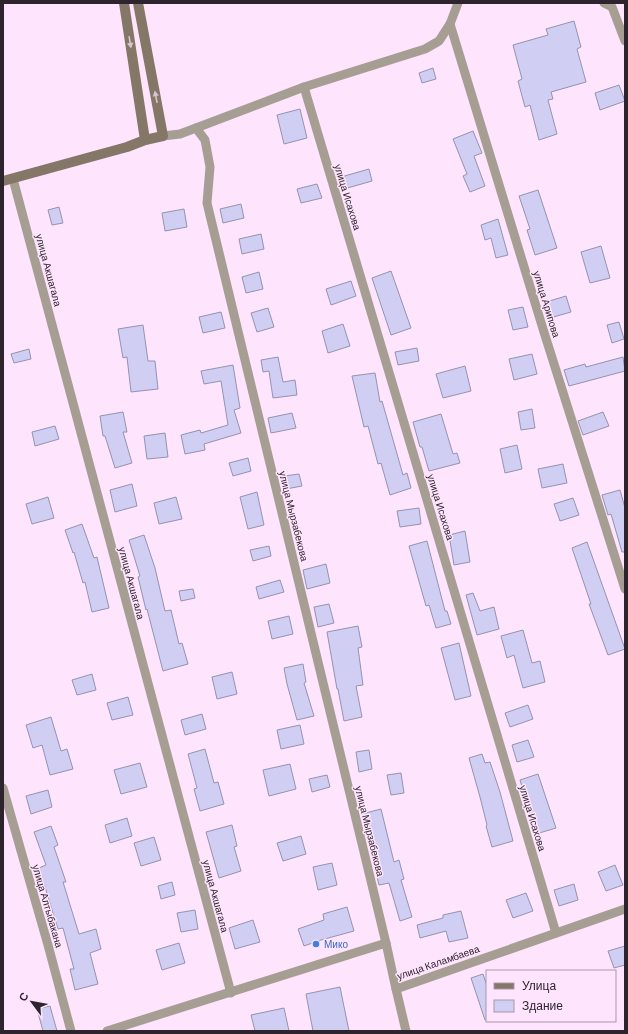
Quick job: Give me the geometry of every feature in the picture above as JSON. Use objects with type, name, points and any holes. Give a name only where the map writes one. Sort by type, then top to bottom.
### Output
[{"type":"main road","points":[[124,3],[145,140]]},
{"type":"main road","points":[[8,180],[163,136],[138,3]]},
{"type":"street","points":[[163,136],[180,134],[304,88],[426,49],[439,41],[450,24],[458,3]]},
{"type":"street","points":[[604,3],[612,7],[625,41]]},
{"type":"street","name":"улица Арипова","points":[[450,24],[545,336],[625,589]]},
{"type":"street","name":"улица Исахова","points":[[304,88],[556,933]]},
{"type":"street","name":"улица Мырзабекова","points":[[196,128],[205,140],[210,167],[207,204],[386,944]]},
{"type":"street","name":"улица Акшагала","points":[[8,180],[231,993]]},
{"type":"street","name":"улица Алтыбакана","points":[[3,788],[71,1031]]},
{"type":"street","name":"улица Каламбаева","points":[[386,944],[396,988],[625,909]]},
{"type":"street","points":[[107,1031],[386,944]]},
{"type":"street","points":[[396,988],[406,1031]]},
{"type":"building","points":[[574,21],[581,47],[577,49],[586,82],[551,92],[553,99],[548,100],[557,134],[539,140],[530,105],[525,107],[518,81],[522,79],[513,45],[548,35],[546,29]]},
{"type":"building","points":[[433,68],[436,79],[422,83],[419,73]]},
{"type":"building","points":[[619,85],[625,101],[600,110],[595,93]]},
{"type":"building","points":[[300,109],[307,138],[284,144],[277,115]]},
{"type":"building","points":[[473,131],[482,153],[474,156],[485,186],[470,192],[463,176],[467,174],[453,139]]},
{"type":"building","points":[[369,169],[372,181],[344,189],[341,177]]},
{"type":"building","points":[[317,184],[322,198],[301,203],[297,189]]},
{"type":"building","points":[[538,190],[557,248],[535,255],[527,230],[530,229],[519,196]]},
{"type":"building","points":[[241,204],[244,218],[223,223],[220,209]]},
{"type":"building","points":[[59,207],[63,223],[52,225],[48,210]]},
{"type":"building","points":[[184,209],[187,227],[165,231],[162,213]]},
{"type":"building","points":[[498,219],[508,255],[496,258],[491,238],[485,240],[481,225]]},
{"type":"building","points":[[261,234],[264,249],[242,254],[239,239]]},
{"type":"building","points":[[601,246],[610,278],[590,283],[581,252]]},
{"type":"building","points":[[391,271],[411,328],[391,335],[372,278]]},
{"type":"building","points":[[259,272],[263,289],[246,293],[242,277]]},
{"type":"building","points":[[351,281],[356,296],[331,305],[326,289]]},
{"type":"building","points":[[566,296],[571,312],[550,318],[546,302]]},
{"type":"building","points":[[523,307],[528,327],[513,330],[508,310]]},
{"type":"building","points":[[268,308],[274,327],[257,332],[251,313]]},
{"type":"building","points":[[221,312],[225,328],[203,333],[199,317]]},
{"type":"building","points":[[619,322],[624,339],[612,343],[607,325]]},
{"type":"building","points":[[343,324],[350,346],[328,353],[322,331]]},
{"type":"building","points":[[143,325],[148,361],[155,361],[158,389],[131,392],[127,357],[123,358],[118,329]]},
{"type":"building","points":[[417,348],[419,361],[398,365],[395,352]]},
{"type":"building","points":[[29,349],[31,359],[14,363],[11,354]]},
{"type":"building","points":[[532,354],[537,374],[514,380],[509,359]]},
{"type":"building","points":[[278,357],[283,382],[295,380],[297,395],[273,398],[269,371],[263,372],[261,360]]},
{"type":"building","points":[[623,357],[625,371],[569,386],[564,370],[585,364],[586,367]]},
{"type":"building","points":[[233,365],[240,408],[234,410],[241,433],[204,444],[205,450],[185,454],[181,435],[200,430],[201,433],[228,425],[221,381],[204,384],[201,371]]},
{"type":"building","points":[[465,366],[471,391],[443,398],[436,374]]},
{"type":"building","points":[[375,373],[380,402],[382,401],[403,475],[407,473],[411,488],[390,495],[381,463],[378,464],[368,426],[364,427],[352,376]]},
{"type":"building","points":[[532,409],[535,428],[521,430],[518,412]]},
{"type":"building","points":[[123,412],[127,432],[123,432],[132,463],[115,468],[105,436],[103,436],[100,416]]},
{"type":"building","points":[[603,412],[609,426],[583,435],[578,421]]},
{"type":"building","points":[[292,413],[296,428],[271,433],[268,418]]},
{"type":"building","points":[[441,414],[453,454],[457,453],[460,463],[429,471],[413,422]]},
{"type":"building","points":[[55,426],[59,439],[35,446],[32,432]]},
{"type":"building","points":[[165,433],[168,457],[147,459],[144,436]]},
{"type":"building","points":[[517,445],[522,469],[505,473],[500,449]]},
{"type":"building","points":[[248,458],[251,471],[233,476],[229,463]]},
{"type":"building","points":[[563,464],[567,483],[542,488],[538,469]]},
{"type":"building","points":[[299,474],[302,486],[286,489],[284,476]]},
{"type":"building","points":[[132,484],[137,506],[115,512],[110,490]]},
{"type":"building","points":[[620,490],[625,508],[625,552],[622,552],[611,514],[608,515],[602,495]]},
{"type":"building","points":[[257,492],[264,525],[248,529],[240,497]]},
{"type":"building","points":[[48,497],[54,518],[32,524],[26,504]]},
{"type":"building","points":[[176,497],[182,519],[159,524],[154,503]]},
{"type":"building","points":[[573,498],[579,515],[560,521],[554,504]]},
{"type":"building","points":[[419,508],[421,524],[400,527],[397,511]]},
{"type":"building","points":[[82,524],[94,558],[97,557],[109,608],[92,612],[85,582],[83,583],[74,552],[73,553],[65,530]]},
{"type":"building","points":[[465,531],[470,562],[454,565],[449,535]]},
{"type":"building","points":[[144,535],[155,568],[165,611],[171,610],[179,644],[182,643],[188,664],[163,671],[138,577],[140,576],[129,540]]},
{"type":"building","points":[[427,541],[445,611],[447,611],[451,624],[436,628],[429,605],[426,606],[409,546]]},
{"type":"building","points":[[587,542],[625,649],[608,655],[589,604],[591,604],[572,548]]},
{"type":"building","points":[[269,546],[271,556],[253,561],[250,550]]},
{"type":"building","points":[[326,564],[330,583],[307,589],[303,570]]},
{"type":"building","points":[[280,580],[284,592],[259,599],[256,587]]},
{"type":"building","points":[[193,589],[195,598],[181,601],[179,591]]},
{"type":"building","points":[[473,593],[480,611],[494,607],[499,629],[477,635],[466,595]]},
{"type":"building","points":[[329,604],[334,623],[318,627],[314,607]]},
{"type":"building","points":[[289,616],[293,634],[272,639],[268,621]]},
{"type":"building","points":[[358,626],[362,647],[358,648],[363,685],[356,686],[362,717],[344,721],[327,632]]},
{"type":"building","points":[[523,630],[532,663],[540,661],[545,682],[523,688],[514,655],[507,658],[501,636]]},
{"type":"building","points":[[459,643],[471,696],[455,700],[441,648]]},
{"type":"building","points":[[303,664],[306,682],[304,683],[314,716],[297,720],[284,668]]},
{"type":"building","points":[[232,672],[237,694],[217,699],[212,677]]},
{"type":"building","points":[[92,674],[96,690],[77,695],[72,680]]},
{"type":"building","points":[[128,697],[133,715],[112,720],[107,703]]},
{"type":"building","points":[[528,705],[533,719],[510,727],[505,713]]},
{"type":"building","points":[[202,714],[206,729],[185,735],[181,720]]},
{"type":"building","points":[[51,717],[61,751],[67,749],[73,769],[50,775],[42,745],[33,748],[26,725]]},
{"type":"building","points":[[300,725],[304,744],[281,749],[277,730]]},
{"type":"building","points":[[528,740],[534,757],[517,762],[512,745]]},
{"type":"building","points":[[205,749],[214,783],[218,782],[224,804],[200,811],[194,789],[197,788],[188,754]]},
{"type":"building","points":[[369,750],[372,769],[359,772],[356,752]]},
{"type":"building","points":[[482,754],[485,763],[490,762],[500,792],[513,841],[492,847],[469,758]]},
{"type":"building","points":[[140,763],[147,787],[121,794],[114,770]]},
{"type":"building","points":[[290,764],[296,789],[269,796],[263,770]]},
{"type":"building","points":[[401,773],[404,793],[391,795],[387,775]]},
{"type":"building","points":[[538,774],[556,828],[536,834],[520,780]]},
{"type":"building","points":[[327,775],[330,787],[312,792],[309,779]]},
{"type":"building","points":[[48,790],[52,807],[31,814],[26,796]]},
{"type":"building","points":[[381,809],[394,862],[399,860],[404,879],[401,880],[412,917],[400,921],[389,883],[379,885],[362,814]]},
{"type":"building","points":[[127,818],[132,836],[110,843],[105,825]]},
{"type":"building","points":[[232,825],[237,846],[234,847],[241,871],[219,878],[206,832]]},
{"type":"building","points":[[51,826],[58,845],[54,847],[66,882],[63,882],[79,934],[96,929],[101,949],[90,953],[98,984],[75,990],[70,969],[74,969],[63,928],[58,929],[39,868],[46,865],[34,832]]},
{"type":"building","points":[[301,836],[306,854],[283,861],[277,843]]},
{"type":"building","points":[[154,837],[161,860],[141,866],[134,843]]},
{"type":"building","points":[[332,863],[337,885],[318,890],[313,867]]},
{"type":"building","points":[[615,865],[623,885],[606,891],[598,872]]},
{"type":"building","points":[[172,882],[175,895],[161,899],[158,886]]},
{"type":"building","points":[[574,884],[578,900],[559,906],[554,890]]},
{"type":"building","points":[[526,893],[533,911],[513,918],[506,900]]},
{"type":"building","points":[[347,907],[354,931],[304,946],[298,929],[324,920],[323,914]]},
{"type":"building","points":[[195,910],[198,929],[181,932],[177,913]]},
{"type":"building","points":[[461,911],[468,938],[449,942],[446,931],[420,938],[417,925],[443,918],[443,915]]},
{"type":"building","points":[[253,920],[260,942],[235,949],[229,928]]},
{"type":"building","points":[[179,943],[185,963],[162,970],[156,950]]},
{"type":"building","points":[[625,946],[625,965],[614,968],[608,951]]},
{"type":"building","points":[[483,974],[486,983],[486,1020],[485,1020],[471,978]]},
{"type":"building","points":[[340,987],[349,1031],[313,1031],[306,994]]},
{"type":"building","points":[[50,1006],[57,1031],[43,1031],[37,1009]]},
{"type":"building","points":[[284,1008],[289,1031],[255,1031],[251,1015]]},
{"type":"place","name":"Мико","points":[[316,944]]}]
